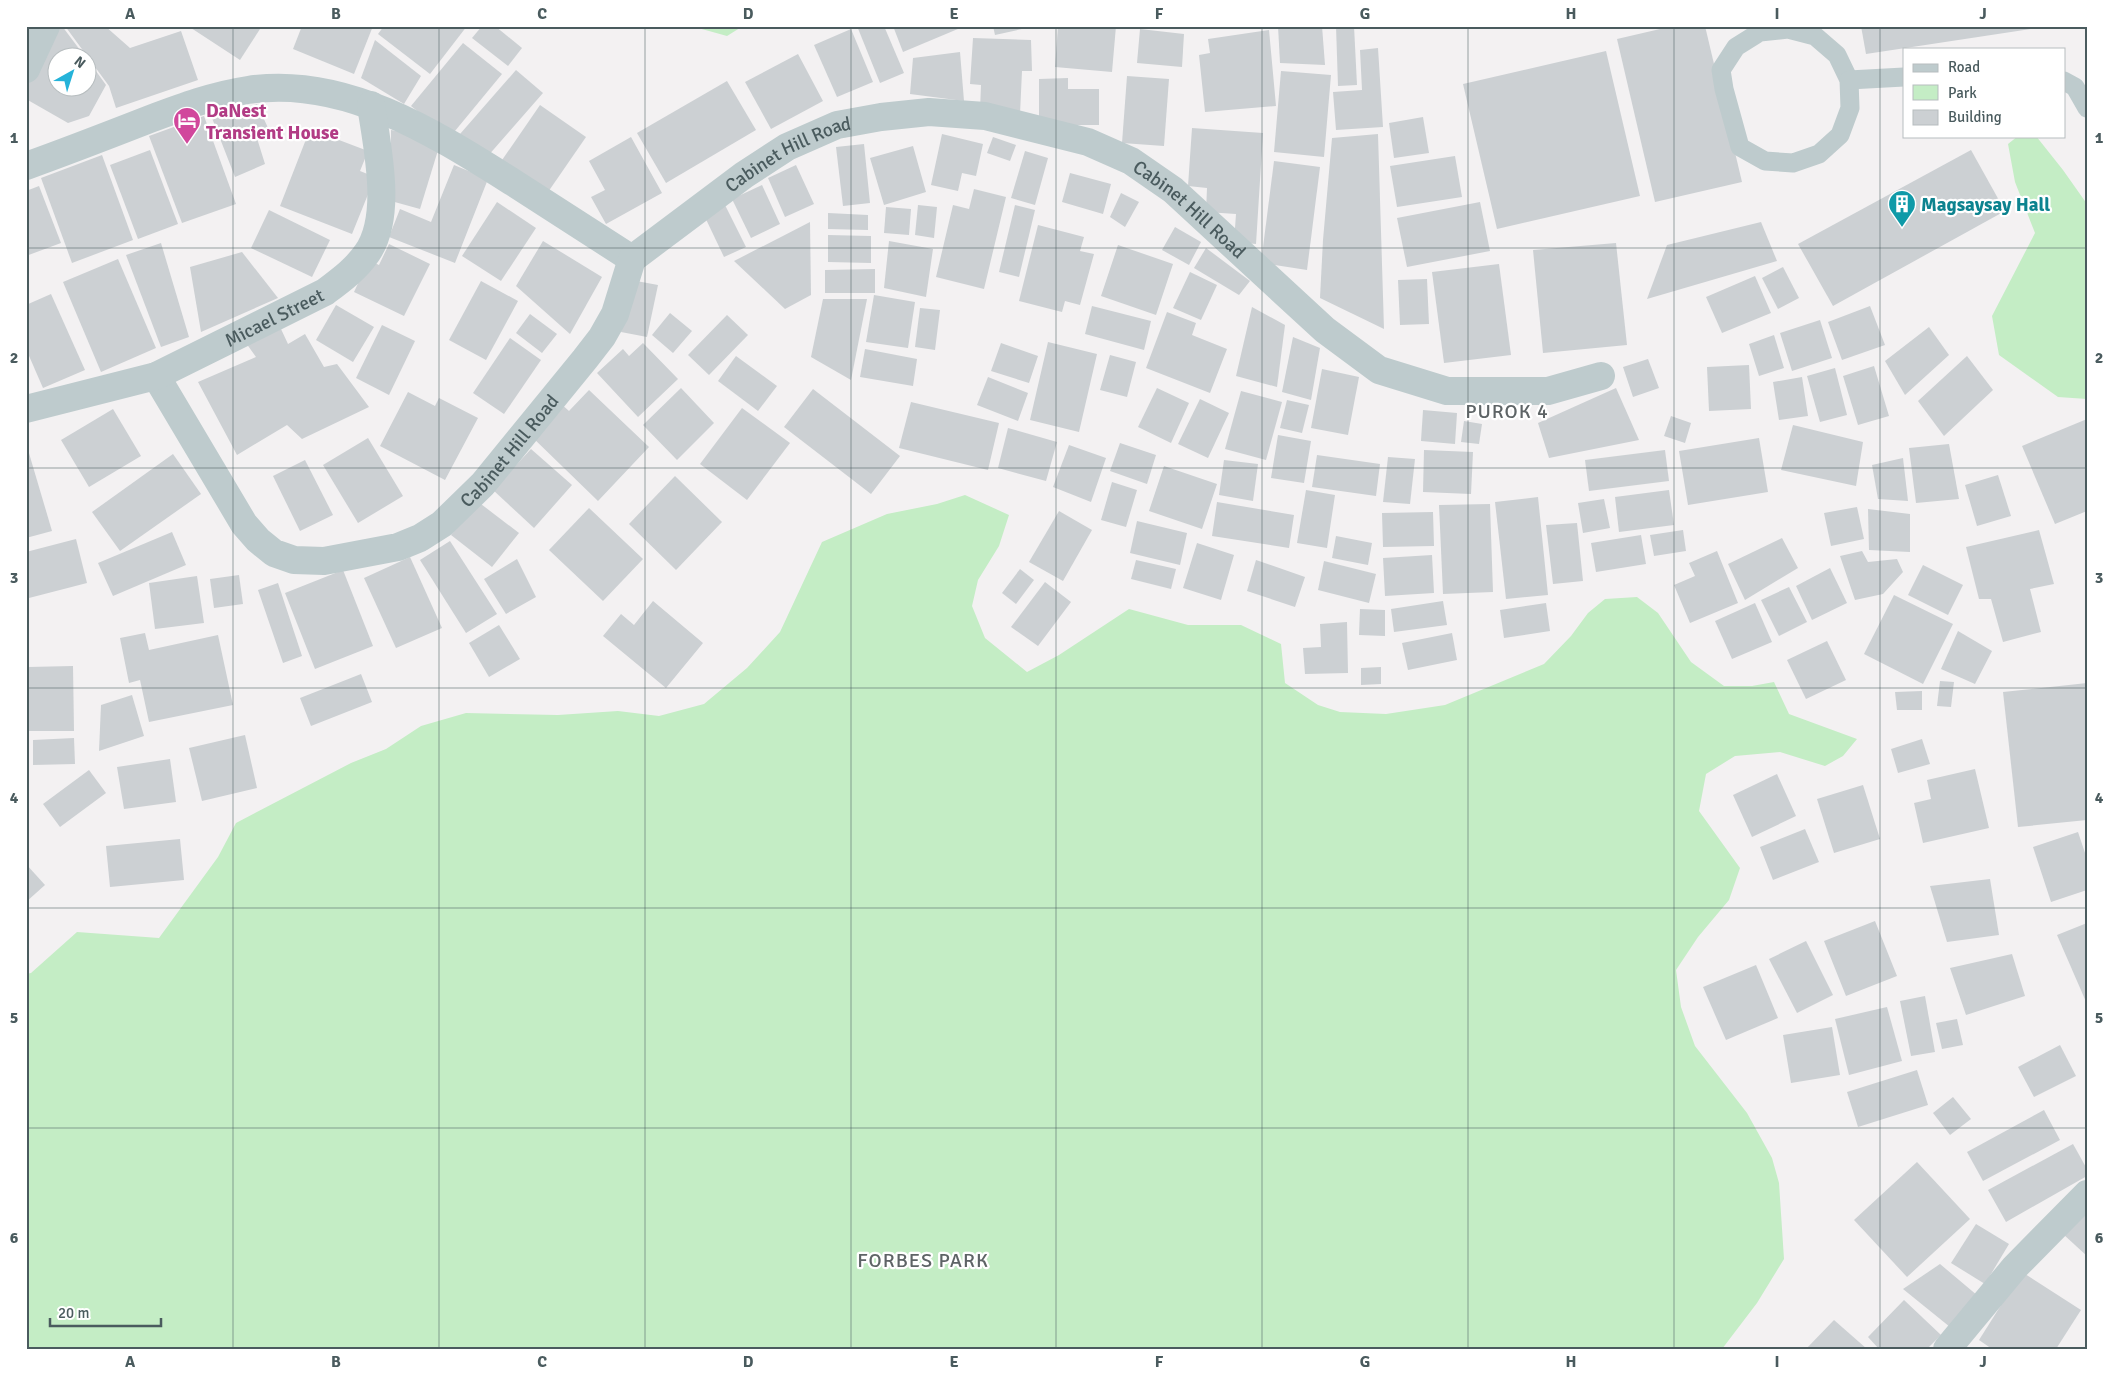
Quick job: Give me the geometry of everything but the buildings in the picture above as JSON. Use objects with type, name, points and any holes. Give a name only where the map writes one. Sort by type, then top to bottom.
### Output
[{"type":"street","points":[[26,69],[46,26]]},
{"type":"street","points":[[26,166],[190,105],[249,90],[285,88],[325,92],[371,105],[430,133],[481,162],[632,259]]},
{"type":"street","name":"Micael Street","points":[[26,409],[156,376],[325,292],[349,274],[368,252],[378,231],[380,168],[371,105]]},
{"type":"street","name":"Cabinet Hill Road","points":[[156,376],[244,524],[258,540],[274,553],[294,560],[324,561],[398,547],[420,538],[442,524],[484,484],[586,359],[615,314],[632,259],[744,175],[787,148],[837,125],[881,116],[929,112],[984,116],[1088,142],[1131,161],[1172,190],[1325,330],[1379,370],[1447,391],[1548,391],[1600,376]]},
{"type":"street","points":[[1947,1349],[2015,1267],[2087,1194]]},
{"type":"lane","points":[[1788,29],[1815,36],[1837,55],[1849,80],[1850,108],[1840,135],[1819,154],[1793,163],[1765,161],[1740,148],[1724,89],[1721,70],[1736,47],[1760,32],[1788,29]]},
{"type":"lane","points":[[1849,80],[1903,77]]},
{"type":"lane","points":[[2066,82],[2075,87],[2087,108]]},
{"type":"green space","points":[[691,26],[743,26],[727,36]]},
{"type":"green space","points":[[2016,138],[2038,138],[2087,204],[2087,399],[2058,397],[1999,355],[1992,316],[2035,233],[2015,182],[2008,144]]},
{"type":"green space","points":[[965,495],[1009,515],[999,546],[978,580],[972,606],[985,638],[1027,672],[1059,655],[1129,609],[1188,625],[1241,625],[1281,644],[1285,683],[1318,705],[1340,712],[1386,714],[1445,705],[1544,664],[1571,636],[1588,613],[1605,599],[1637,597],[1658,613],[1691,662],[1724,686],[1752,686],[1774,682],[1789,714],[1857,739],[1843,756],[1825,766],[1780,752],[1735,756],[1706,774],[1699,811],[1740,868],[1729,900],[1698,937],[1676,970],[1681,1007],[1695,1046],[1747,1113],[1772,1158],[1779,1183],[1784,1259],[1757,1303],[1722,1349],[26,1349],[26,974],[31,973],[77,932],[159,938],[218,857],[236,823],[351,763],[386,749],[421,726],[466,713],[558,715],[618,711],[659,716],[704,704],[747,668],[780,632],[822,542],[887,514],[937,504]]},
{"type":"place","name":"DaNest Transient House","points":[[187,145]]},
{"type":"place","name":"Magsaysay Hall","points":[[1902,228]]},
{"type":"district","name":"PUROK 4","points":[[1507,411]]},
{"type":"district","name":"FORBES PARK","points":[[923,1260]]}]
